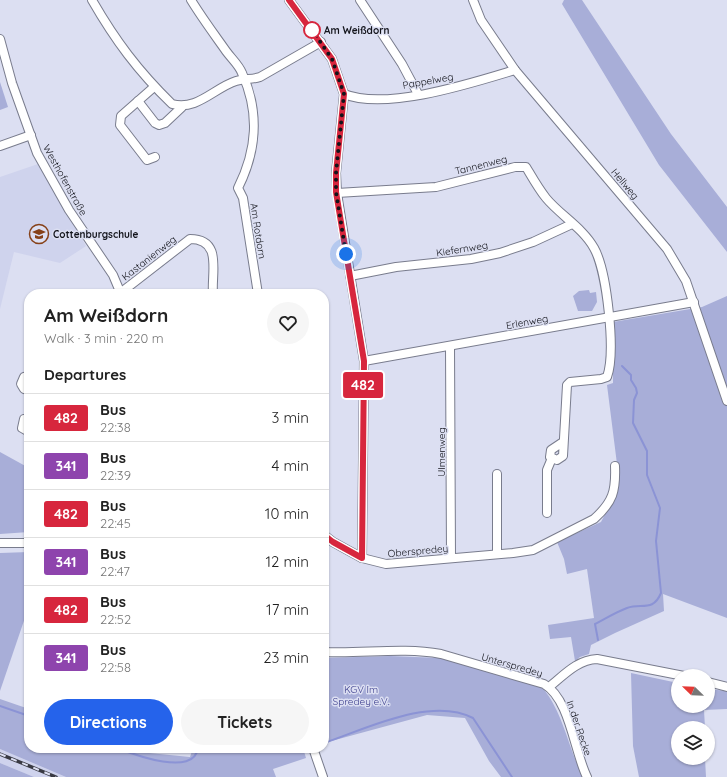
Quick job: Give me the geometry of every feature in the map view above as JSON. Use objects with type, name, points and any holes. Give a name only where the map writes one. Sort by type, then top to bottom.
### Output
[{"type":"street","points":[[92,0],[112,35],[154,87],[172,104],[182,107],[191,105],[236,81],[252,80],[260,77],[320,42]]},
{"type":"street","name":"Am Rotdorn","points":[[191,0],[202,18],[242,73],[254,119],[255,139],[248,167],[238,188],[243,198],[257,289]]},
{"type":"street","points":[[289,0],[332,59],[344,94],[336,173],[336,192],[364,361],[362,558]]},
{"type":"street","points":[[360,0],[402,64],[418,94]]},
{"type":"street","name":"Hellweg","points":[[473,0],[481,20],[515,70],[667,249],[686,281],[727,402]]},
{"type":"street","name":"Westhofenstraße","points":[[0,39],[12,83],[37,153],[59,193],[113,275],[118,289]]},
{"type":"street","name":"Pappelweg","points":[[344,94],[353,97],[381,99],[418,94],[465,85],[515,70]]},
{"type":"street","points":[[154,87],[121,116],[120,125],[147,160],[155,156]]},
{"type":"street","points":[[138,101],[159,125],[165,123],[182,107]]},
{"type":"street","points":[[0,146],[31,135]]},
{"type":"street","name":"Tannenweg","points":[[336,192],[436,187],[515,167],[526,167],[546,197],[594,247],[599,259],[609,316],[611,362],[607,377],[570,382],[567,385],[562,456],[557,460],[552,458],[547,470],[547,513]]},
{"type":"street","name":"Kiefernweg","points":[[350,276],[396,267],[471,259],[500,253],[533,242],[572,224]]},
{"type":"street","name":"Kastanienweg","points":[[125,289],[190,239],[206,242],[211,251],[214,264],[213,289]]},
{"type":"street","name":"Erlenweg","points":[[364,361],[694,302]]},
{"type":"street","name":"Ulmenweg","points":[[450,346],[451,557]]},
{"type":"street","points":[[24,377],[21,381],[22,387],[24,388]]},
{"type":"street","points":[[24,419],[22,428],[24,429]]},
{"type":"street","name":"Oberspredey","points":[[329,539],[362,558],[386,564],[533,550],[594,519],[609,503],[614,491],[615,466]]},
{"type":"street","points":[[497,474],[497,554]]},
{"type":"street","points":[[0,543],[24,543]]},
{"type":"street","name":"Unterspredey","points":[[329,652],[408,650],[428,652],[525,677],[549,687],[581,662],[597,659],[671,673]]},
{"type":"street","points":[[715,684],[727,687]]},
{"type":"street","name":"In der Recke","points":[[549,687],[564,711],[579,760],[587,777]]},
{"type":"street","points":[[315,753],[323,777]]},
{"type":"shaded area","name":"Cottenburgschule","points":[[38,164],[86,246],[60,263],[14,252],[0,309],[0,177]]},
{"type":"shaded area","points":[[0,749],[66,777],[34,777],[0,763]]},
{"type":"green space","points":[[564,0],[582,0],[671,134],[727,207],[727,252],[659,165],[562,4]]},
{"type":"green space","points":[[0,82],[8,107],[0,110]]},
{"type":"green space","points":[[589,290],[590,293],[596,292],[597,302],[592,311],[578,311],[573,296],[579,291]]},
{"type":"green space","points":[[727,296],[727,618],[663,594],[664,611],[591,645],[589,654],[580,657],[575,661],[571,637],[550,639],[548,625],[594,618],[587,569],[567,574],[564,559],[557,542],[601,522],[618,489],[617,464],[607,385],[613,383],[613,322],[702,307]]},
{"type":"green space","points":[[0,452],[24,465],[24,532],[0,534]]},
{"type":"green space","points":[[24,552],[24,621],[0,691],[0,553]]},
{"type":"green space","name":"KGV Im Spredey e.V.","points":[[390,656],[440,658],[543,688],[561,720],[583,777],[501,777],[489,761],[465,718],[427,715],[329,742],[329,658]]},
{"type":"green space","points":[[631,673],[671,682],[671,713],[704,713],[705,721],[671,721],[671,765],[705,765],[706,777],[639,777],[633,746]]},
{"type":"green space","points":[[715,690],[727,691],[727,709],[715,710]]},
{"type":"green space","points":[[0,699],[24,707],[24,753],[149,753],[190,757],[191,753],[304,753],[306,758],[273,769],[276,777],[66,777],[0,749]]},
{"type":"green space","points":[[0,763],[34,777],[0,777]]},
{"type":"waterway","points":[[598,640],[595,624],[627,608],[651,605],[658,599],[661,593],[656,541],[660,508],[647,475],[647,451],[633,423],[634,400],[637,393],[636,388],[631,380],[631,375],[622,366]]},
{"type":"waterway","points":[[0,706],[24,714]]},
{"type":"waterway","points":[[329,741],[398,717],[438,711],[456,712],[473,718],[512,777]]},
{"type":"waterway","points":[[131,753],[149,759],[175,763],[186,761],[194,757],[196,753]]},
{"type":"railway","points":[[0,754],[56,777]]},
{"type":"bus line","name":"482","points":[[289,0],[332,59],[341,81],[344,94],[337,152],[336,192],[364,361],[362,558],[329,539]]},
{"type":"place","name":"Am Weißdorn","points":[[312,30]]},
{"type":"place","name":"Cottenburgschule","points":[[39,234]]},
{"type":"route","points":[[312,30],[332,59],[341,81],[344,94],[337,152],[336,192],[346,254]]}]
